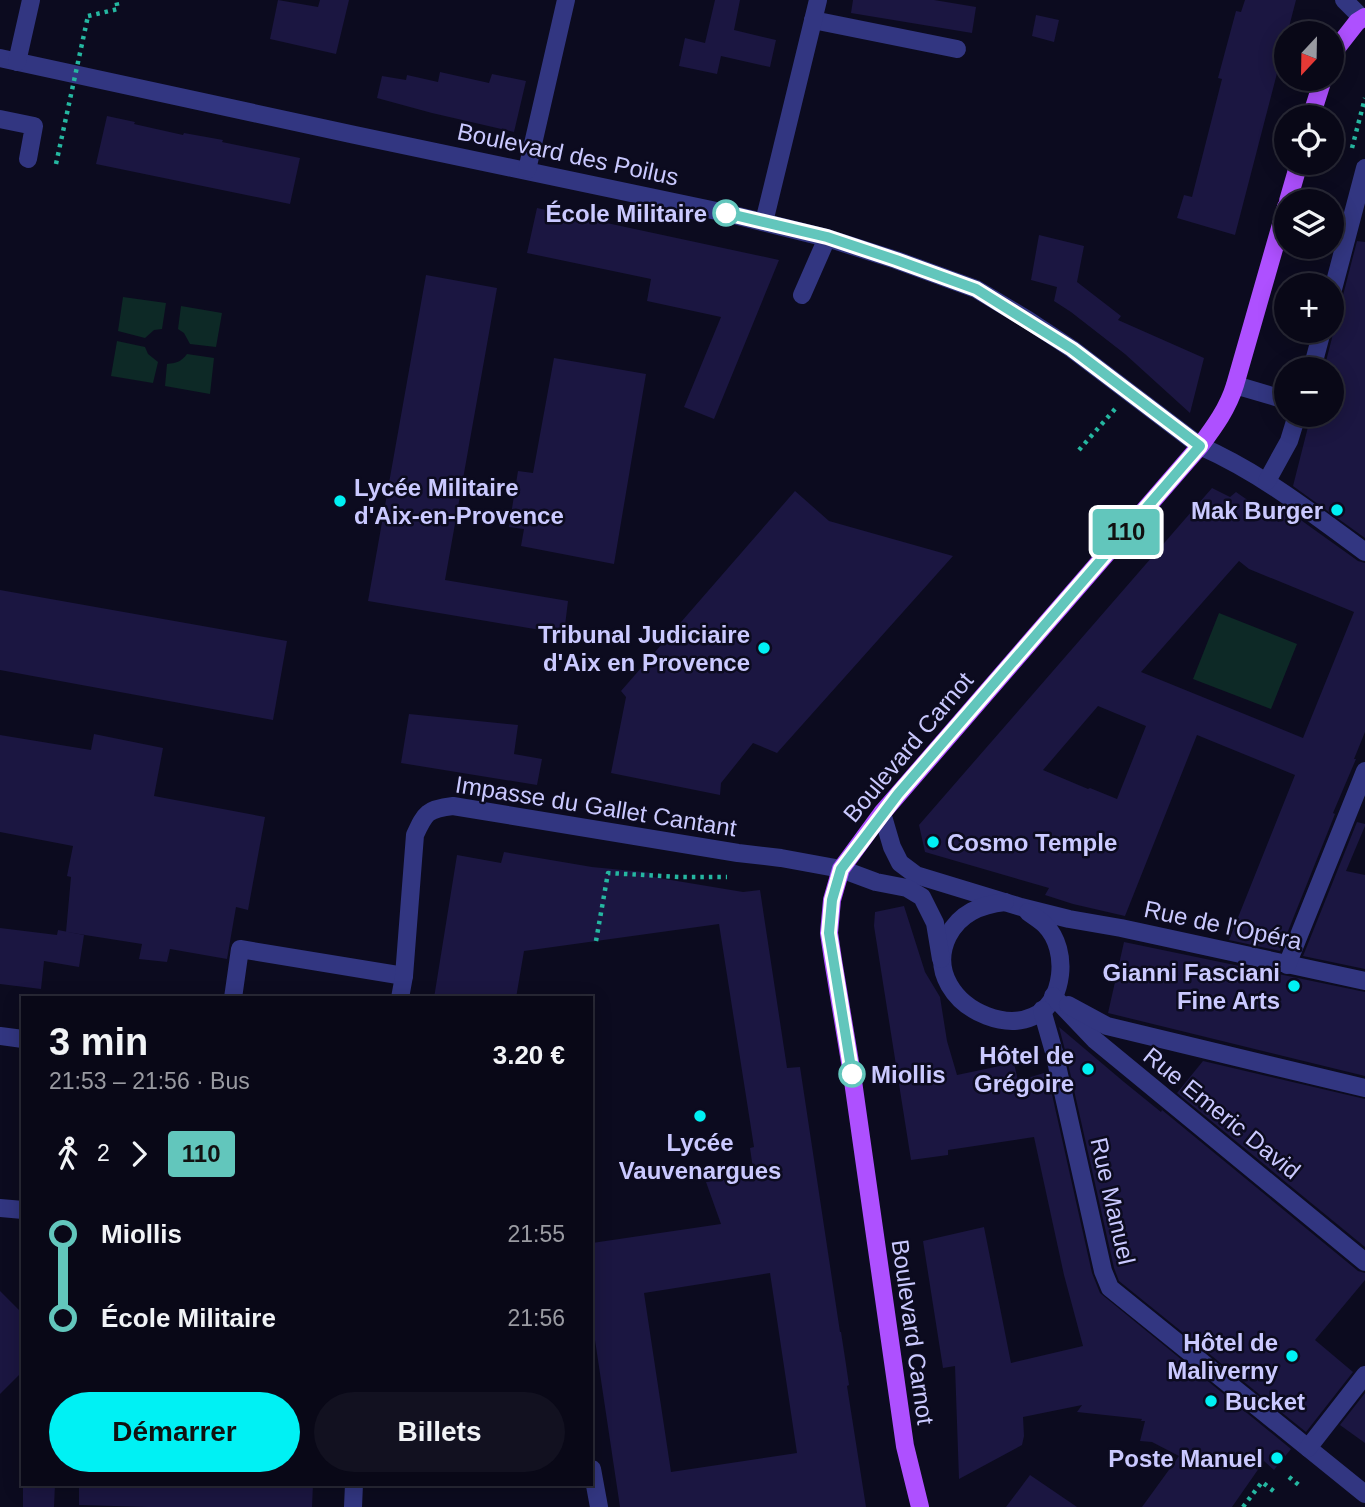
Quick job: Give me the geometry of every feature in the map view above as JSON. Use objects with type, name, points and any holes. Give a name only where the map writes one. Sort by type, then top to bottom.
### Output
[{"type":"main road","points":[[1344,39],[1357,22],[1364,18]]},
{"type":"main road","name":"Boulevard Carnot","points":[[920,1507],[905,1446],[829,933],[832,900],[841,869],[883,813],[1200,446],[1221,418],[1231,398],[1274,249]]},
{"type":"street","points":[[9,60],[31,0]]},
{"type":"street","points":[[527,170],[566,0]]},
{"type":"street","points":[[764,222],[818,0]]},
{"type":"street","points":[[1344,0],[1364,18]]},
{"type":"street","points":[[813,20],[957,49]]},
{"type":"street","name":"Boulevard des Poilus","points":[[9,60],[764,222],[827,237],[976,289],[1072,349],[1200,446],[1266,481],[1365,552]]},
{"type":"street","points":[[0,119],[34,127],[28,159]]},
{"type":"street","points":[[1337,273],[1365,168]]},
{"type":"street","points":[[802,295],[827,237]]},
{"type":"street","points":[[1235,385],[1274,396]]},
{"type":"street","points":[[1266,481],[1289,441],[1293,427]]},
{"type":"street","points":[[1287,965],[1365,771]]},
{"type":"street","name":"Impasse du Gallet Cantant","points":[[400,996],[415,835],[423,817],[438,808],[453,806],[781,858],[841,869],[876,882],[907,888],[922,897],[935,923],[941,958]]},
{"type":"street","name":"Rue de l'Opéra","points":[[883,813],[892,847],[900,863],[916,874],[1013,905],[1069,919],[1365,981]]},
{"type":"street","points":[[986,904],[1013,905],[1046,926],[1057,943],[1062,964],[1059,985],[1048,1003],[1031,1018],[1017,1021],[983,1015],[966,1005],[944,974],[941,958],[954,925],[967,913],[986,904]]},
{"type":"street","points":[[233,996],[240,949],[404,976]]},
{"type":"street","points":[[1048,1003],[1107,1026],[1365,1088]]},
{"type":"street","name":"Rue Emeric David","points":[[1048,1003],[1365,1262]]},
{"type":"street","name":"Rue Manuel","points":[[1048,1003],[1054,1052],[1103,1271],[1110,1288],[1365,1494]]},
{"type":"street","points":[[0,1036],[21,1039]]},
{"type":"street","points":[[0,1208],[21,1210]]},
{"type":"street","points":[[1308,1448],[1365,1375]]},
{"type":"street","points":[[593,1474],[599,1507]]},
{"type":"street","points":[[354,1486],[354,1507]]},
{"type":"path","points":[[56,164],[88,16],[118,9],[116,0]]},
{"type":"path","points":[[1079,450],[1129,393]]},
{"type":"path","points":[[596,942],[608,873],[735,877],[738,853]]},
{"type":"path","points":[[1289,1476],[1300,1486]]},
{"type":"path","points":[[1242,1507],[1262,1482],[1276,1493]]},
{"type":"green space","points":[[123,297],[166,303],[162,329],[154,330],[145,338],[118,331]]},
{"type":"green space","points":[[181,306],[222,313],[216,347],[190,344],[184,333],[178,329]]},
{"type":"green space","points":[[117,341],[145,347],[148,354],[158,362],[153,383],[111,376]]},
{"type":"green space","points":[[187,354],[214,358],[210,394],[165,386],[167,364],[178,362]]},
{"type":"green space","points":[[1219,613],[1297,644],[1271,709],[1193,679]]},
{"type":"building","points":[[278,0],[318,7],[320,0],[349,0],[336,54],[270,39]]},
{"type":"building","points":[[715,0],[740,0],[734,30],[776,40],[770,67],[721,56],[717,74],[679,66],[685,38],[705,43]]},
{"type":"building","points":[[853,0],[934,0],[976,7],[972,33],[851,13]]},
{"type":"building","points":[[1245,0],[1296,0],[1291,21],[1274,21],[1274,85],[1235,235],[1177,218],[1184,195],[1192,197],[1222,79],[1218,78],[1236,11],[1241,12]]},
{"type":"building","points":[[1036,15],[1059,20],[1054,42],[1032,36]]},
{"type":"building","points":[[440,72],[489,83],[492,74],[526,81],[514,132],[377,98],[382,76],[406,80],[407,75],[438,82]]},
{"type":"building","points":[[107,116],[183,135],[184,133],[223,140],[222,142],[300,158],[290,204],[96,164]]},
{"type":"building","points":[[537,208],[779,260],[714,419],[684,407],[721,317],[647,301],[651,279],[527,253]]},
{"type":"building","points":[[1039,235],[1084,246],[1077,282],[1121,316],[1118,320],[1204,358],[1190,413],[1125,354],[1054,301],[1057,287],[1031,280]]},
{"type":"building","points":[[1357,241],[1365,242],[1365,538],[1293,486],[1308,427],[1344,427],[1344,357],[1327,357],[1331,343],[1344,343],[1344,291]]},
{"type":"building","points":[[426,275],[497,288],[445,580],[568,601],[564,634],[368,601]]},
{"type":"building","points":[[554,358],[646,374],[614,564],[521,546],[524,529],[509,527],[518,471],[533,473]]},
{"type":"building","points":[[1212,488],[1230,497],[1236,492],[1279,522],[1284,508],[1358,561],[1365,563],[1365,732],[1280,951],[1229,940],[1295,775],[1197,735],[1125,916],[1073,904],[1045,895],[1049,888],[925,852],[919,825]],"holes":[[[1239,561],[1249,569],[1354,612],[1303,738],[1141,672]],[[1098,706],[1146,726],[1117,799],[1043,770]]]},
{"type":"building","name":"Tribunal Judiciaire d'Aix en Provence","points":[[795,491],[829,521],[953,556],[777,753],[753,743],[721,783],[720,795],[611,773],[626,697],[621,691]]},
{"type":"building","points":[[0,590],[287,641],[273,720],[0,670]]},
{"type":"building","points":[[409,714],[518,725],[514,754],[542,759],[537,785],[401,763]]},
{"type":"building","points":[[94,734],[163,748],[154,796],[265,817],[248,910],[236,907],[227,959],[170,949],[167,962],[139,959],[142,944],[66,932],[71,877],[67,876],[73,846],[0,832],[0,735],[91,750]]},
{"type":"building","points":[[1357,822],[1365,826],[1346,871],[1365,875],[1365,969],[1303,956]]},
{"type":"building","points":[[504,852],[592,867],[653,873],[653,877],[743,892],[760,890],[787,1068],[800,1067],[866,1507],[620,1507],[593,1327],[593,1243],[721,1224],[706,1182],[754,1176],[750,1148],[754,1147],[719,924],[524,951],[516,996],[434,996],[457,855],[501,863]],"holes":[[[770,1273],[797,1453],[671,1472],[644,1293]]]},
{"type":"building","points":[[904,906],[925,972],[940,997],[947,1041],[957,1075],[1014,1063],[1018,1081],[1047,1072],[1092,1273],[1100,1293],[1291,1449],[1274,1470],[1264,1461],[1232,1507],[1142,1507],[1179,1456],[1152,1442],[1140,1441],[1145,1421],[1141,1421],[1142,1419],[1077,1412],[1082,1405],[1023,1417],[1022,1445],[959,1479],[955,1366],[943,1368],[923,1241],[984,1227],[1011,1363],[1083,1346],[1064,1275],[1034,1137],[948,1150],[948,1155],[911,1160],[874,926],[875,912]]},
{"type":"building","points":[[0,928],[57,935],[58,930],[84,935],[79,967],[44,961],[41,989],[0,984]]},
{"type":"building","points":[[1124,942],[1365,992],[1365,1076],[1108,1013]]},
{"type":"building","points":[[1059,1027],[1358,1271],[1365,1273],[1365,1280],[1315,1340],[1353,1372],[1306,1432],[1119,1281]]},
{"type":"building","points":[[1203,1061],[1365,1099],[1365,1247],[1177,1093]]},
{"type":"building","points":[[0,1291],[21,1312],[21,1373],[0,1394]]},
{"type":"building","points":[[1365,1393],[1365,1443],[1340,1425]]},
{"type":"building","points":[[1030,1475],[1077,1507],[1006,1507]]},
{"type":"building","points":[[23,1486],[55,1486],[54,1507],[23,1507]]},
{"type":"building","points":[[79,1486],[313,1486],[312,1507],[79,1505]]},
{"type":"bus line","name":"110","points":[[726,213],[827,237],[976,289],[1072,349],[1200,446],[898,794],[841,869],[832,900],[829,933],[852,1074]]},
{"type":"place","name":"École Militaire","points":[[726,213]]},
{"type":"place","name":"Lycée Militaire d'Aix-en-Provence","points":[[340,501]]},
{"type":"place","name":"Mak Burger","points":[[1337,510]]},
{"type":"place","name":"Tribunal Judiciaire d'Aix en Provence","points":[[764,648]]},
{"type":"place","name":"Cosmo Temple","points":[[933,842]]},
{"type":"place","name":"Gianni Fasciani Fine Arts","points":[[1294,986]]},
{"type":"place","name":"Hôtel de Grégoire","points":[[1088,1069]]},
{"type":"place","name":"Miollis","points":[[852,1074]]},
{"type":"place","name":"Lycée Vauvenargues","points":[[700,1116]]},
{"type":"place","name":"Hôtel de Maliverny","points":[[1292,1356]]},
{"type":"place","name":"Bucket","points":[[1211,1401]]},
{"type":"place","name":"Poste Manuel","points":[[1277,1458]]}]
